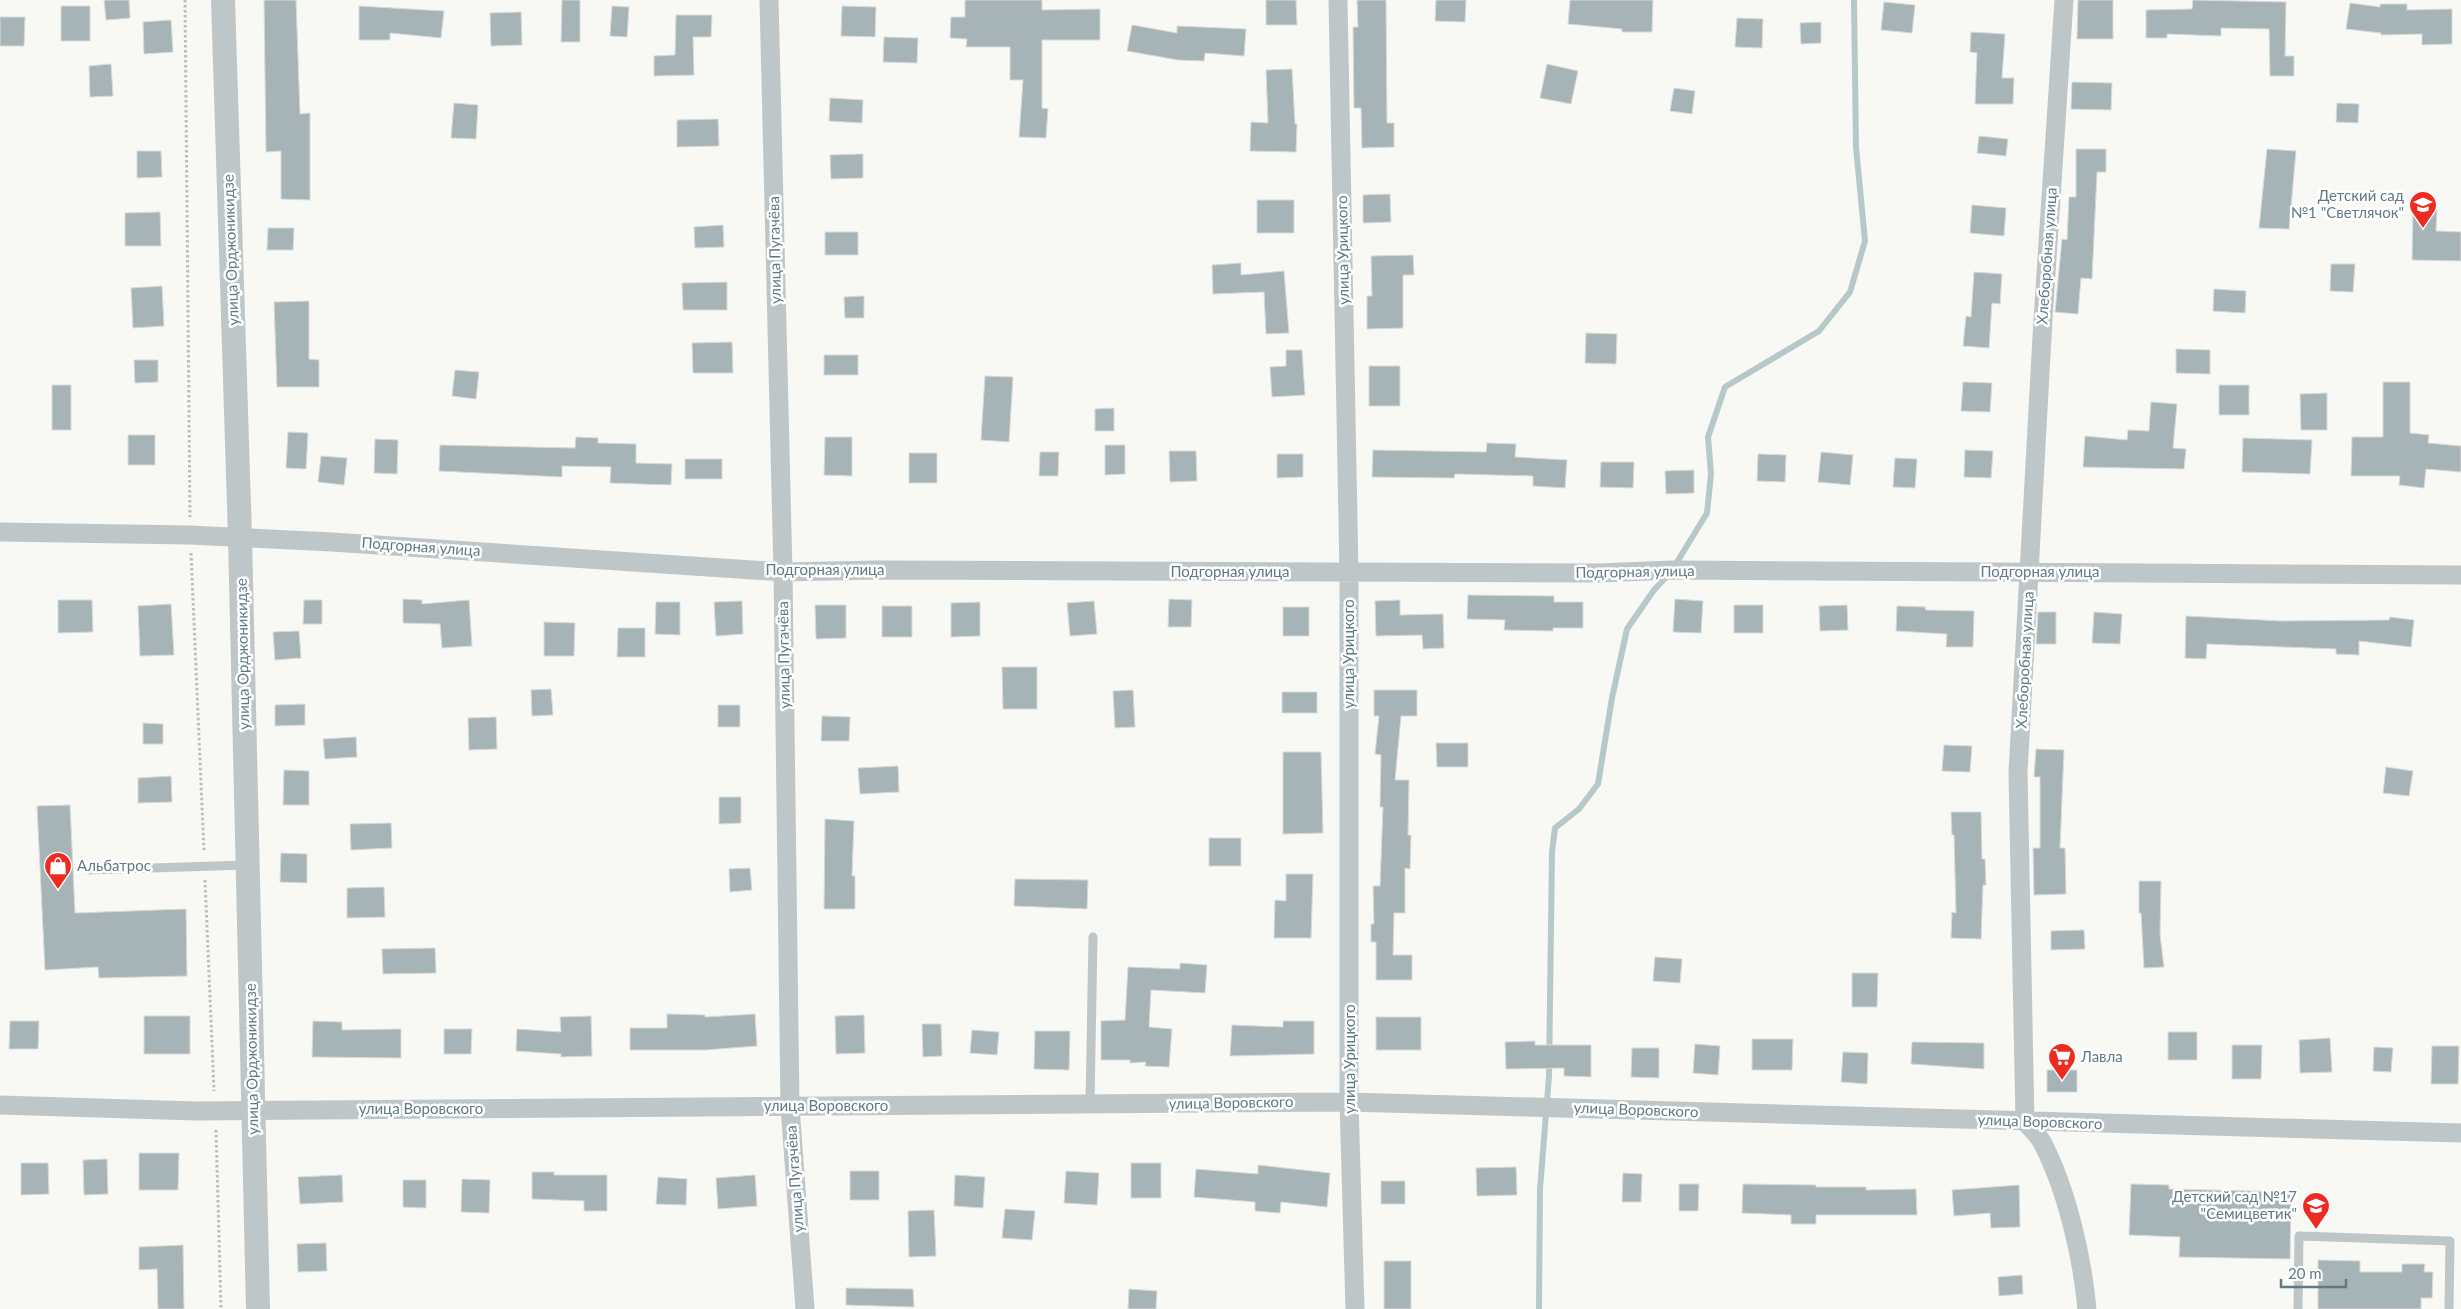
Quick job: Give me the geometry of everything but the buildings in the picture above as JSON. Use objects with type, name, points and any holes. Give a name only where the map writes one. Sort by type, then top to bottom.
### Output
[{"type":"street","name":"улица Орджоникидзе","points":[[223,0],[240,537],[258,1309]]},
{"type":"street","name":"улица Пугачёва","points":[[769,0],[783,572],[790,1107],[805,1309]]},
{"type":"street","name":"улица Урицкого","points":[[1338,0],[1350,573],[1350,1102],[1356,1309]]},
{"type":"street","name":"Хлеборобная улица","points":[[2025,1122],[2018,772],[2043,319],[2064,0]]},
{"type":"street","name":"Подгорная улица","points":[[0,532],[240,537],[783,572],[878,570],[1598,573],[1672,570],[2461,575]]},
{"type":"street","name":"улица Воровского","points":[[0,1105],[215,1111],[1350,1102],[2461,1133]]},
{"type":"street","points":[[2025,1122],[2042,1141],[2061,1189],[2076,1248],[2087,1309]]},
{"type":"lane","points":[[89,870],[247,865]]},
{"type":"lane","points":[[1090,1104],[1093,937]]},
{"type":"lane","points":[[2298,1309],[2299,1236],[2450,1241],[2449,1309]]},
{"type":"path","points":[[215,1111],[221,1309]]},
{"type":"waterway","points":[[1674,567],[1707,513],[1711,474],[1708,437],[1725,387],[1819,331],[1850,292],[1865,241],[1856,147],[1854,0]]},
{"type":"waterway","points":[[1539,1309],[1540,1189],[1549,1076],[1552,852],[1555,828],[1579,809],[1598,784],[1612,698],[1627,629],[1654,590],[1668,575]]},
{"type":"place","name":"Детский сад №1 \"Светлячок\"","points":[[2423,229]]},
{"type":"place","name":"Альбатрос","points":[[58,890]]},
{"type":"place","name":"Лавла","points":[[2062,1081]]},
{"type":"place","name":"Детский сад №17 \"Семицветик\"","points":[[2316,1230]]}]
